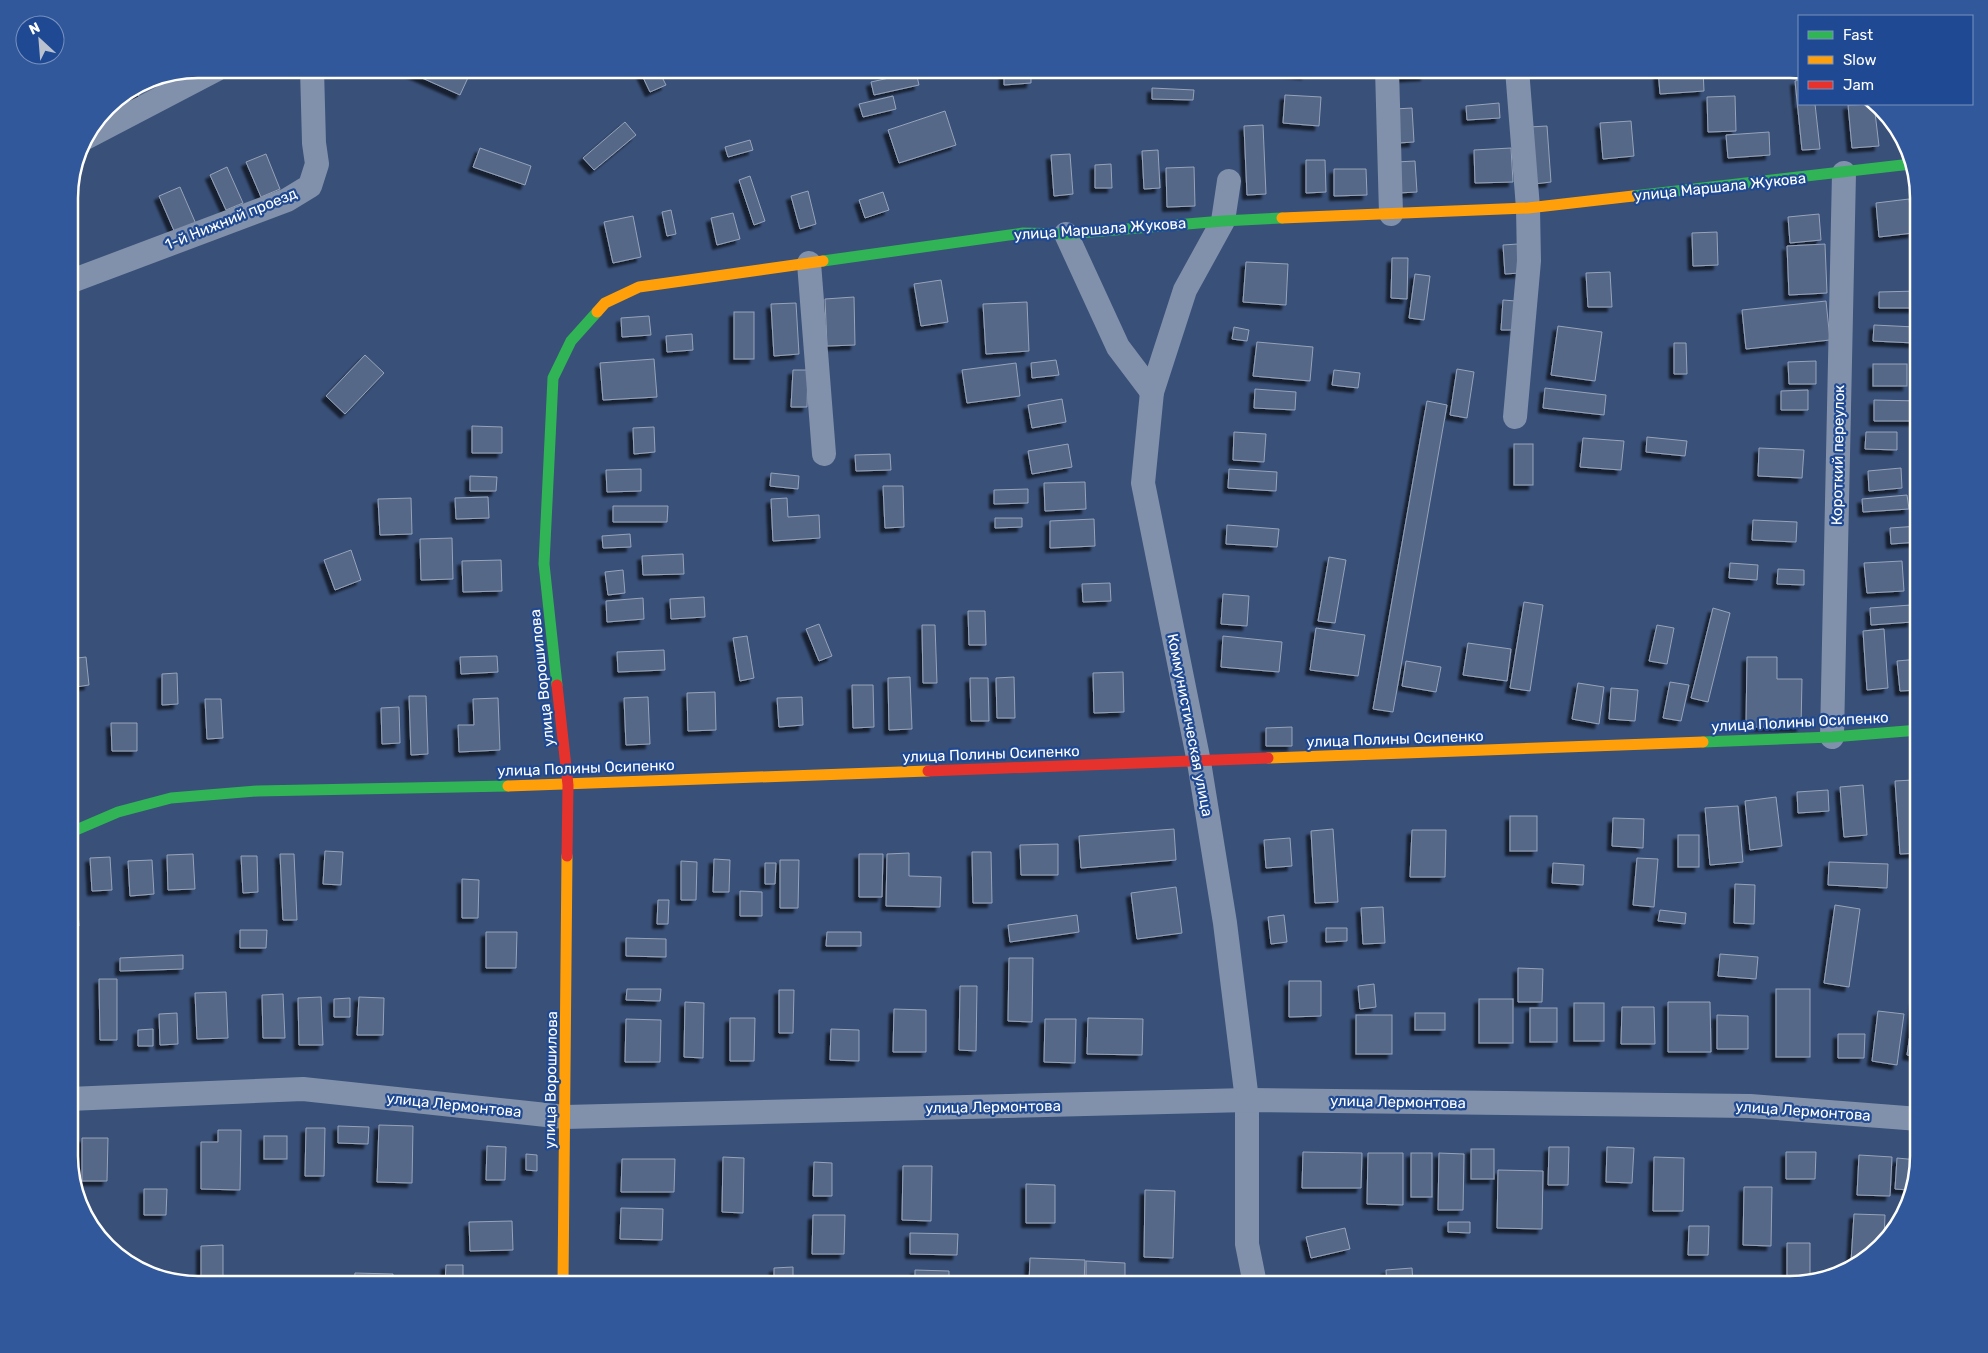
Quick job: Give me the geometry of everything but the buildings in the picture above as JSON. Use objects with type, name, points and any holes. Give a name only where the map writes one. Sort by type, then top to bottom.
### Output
[{"type":"street","points":[[97,132],[200,78]]},
{"type":"street","name":"1-й Нижний проезд","points":[[78,279],[287,200],[310,186],[317,164],[314,143],[312,78]]},
{"type":"street","points":[[1387,78],[1392,214]]},
{"type":"street","points":[[1515,417],[1529,261],[1528,208],[1518,78]]},
{"type":"street","name":"улица Маршала Жукова","points":[[639,287],[1023,233],[1066,234],[1223,221],[1528,208],[1906,165]]},
{"type":"street","name":"Короткий переулок","points":[[1832,737],[1844,173]]},
{"type":"street","name":"Коммунистическая улица","points":[[1229,181],[1223,221],[1185,290],[1152,392],[1143,483],[1199,762],[1225,923],[1247,1100],[1247,1244],[1253,1276]]},
{"type":"street","points":[[1066,234],[1118,347],[1152,392]]},
{"type":"street","points":[[809,264],[824,454]]},
{"type":"street","name":"улица Ворошилова","points":[[563,1276],[568,785],[544,564],[553,378],[571,341],[605,304],[639,287]]},
{"type":"street","name":"улица Полины Осипенко","points":[[78,829],[118,812],[172,798],[257,791],[568,785],[1199,762],[1832,737],[1910,731]]},
{"type":"street","name":"улица Лермонтова","points":[[78,1099],[303,1089],[566,1117],[1247,1100],[1750,1106],[1910,1118]]},
{"type":"traffic: fast","points":[[1633,196],[1906,165]]},
{"type":"traffic: fast","points":[[823,261],[1023,233],[1066,234],[1282,218]]},
{"type":"traffic: fast","points":[[557,685],[544,564],[553,378],[571,341],[597,312]]},
{"type":"traffic: fast","points":[[1703,742],[1832,737],[1910,731]]},
{"type":"traffic: fast","points":[[78,829],[118,812],[171,798],[257,791],[508,786]]},
{"type":"traffic: slow","points":[[1282,218],[1528,208],[1633,196]]},
{"type":"traffic: slow","points":[[597,312],[605,303],[639,287],[823,261]]},
{"type":"traffic: slow","points":[[1268,758],[1703,742]]},
{"type":"traffic: slow","points":[[508,786],[928,771]]},
{"type":"traffic: slow","points":[[563,1276],[567,856]]},
{"type":"traffic: jam","points":[[557,685],[568,785],[567,856]]},
{"type":"traffic: jam","points":[[928,771],[1268,758]]}]
